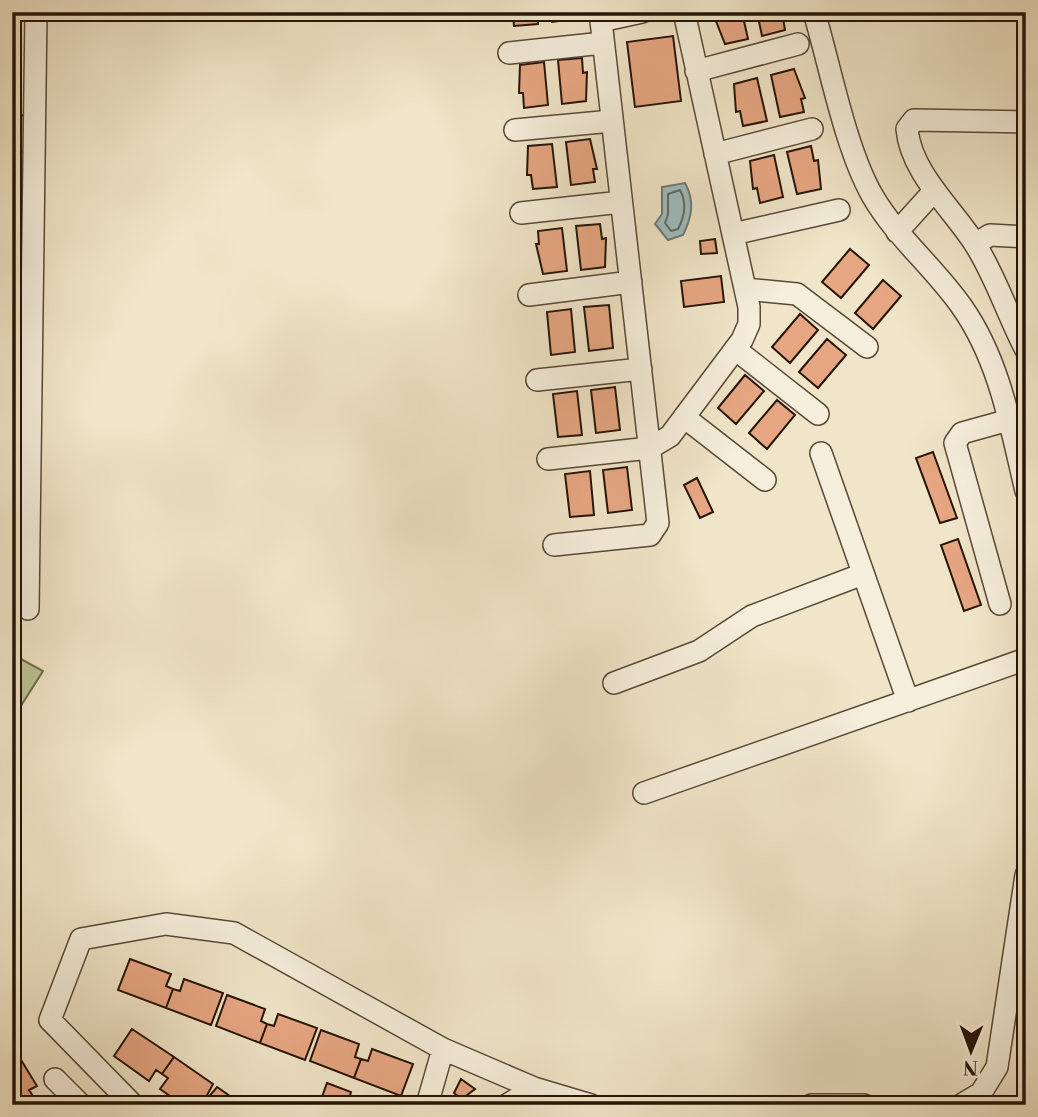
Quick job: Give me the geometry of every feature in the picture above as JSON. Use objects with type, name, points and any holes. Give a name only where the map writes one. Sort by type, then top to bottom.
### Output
[{"type":"street","points":[[28,609],[36,12]]},
{"type":"street","points":[[554,545],[650,535],[658,527],[601,16],[642,12]]},
{"type":"street","points":[[548,459],[650,448],[670,436],[745,335],[750,320],[684,12]]},
{"type":"street","points":[[814,12],[858,163],[871,194],[897,232],[960,304],[974,324],[1001,388],[1026,491]]},
{"type":"street","points":[[509,53],[603,43]]},
{"type":"street","points":[[696,71],[798,44]]},
{"type":"street","points":[[1026,122],[914,120],[907,128],[908,141],[934,191],[975,244],[1026,351]]},
{"type":"street","points":[[515,130],[612,121]]},
{"type":"street","points":[[715,154],[812,129]]},
{"type":"street","points":[[897,232],[934,191]]},
{"type":"street","points":[[521,213],[621,202]]},
{"type":"street","points":[[733,234],[839,210]]},
{"type":"street","points":[[975,244],[990,235],[1026,237]]},
{"type":"street","points":[[529,295],[631,282]]},
{"type":"street","points":[[744,289],[797,294],[867,347]]},
{"type":"street","points":[[735,349],[818,414]]},
{"type":"street","points":[[537,380],[641,369]]},
{"type":"street","points":[[684,417],[765,480]]},
{"type":"street","points":[[1000,604],[955,443],[962,433],[1009,420]]},
{"type":"street","points":[[821,453],[908,701]]},
{"type":"street","points":[[614,683],[699,651],[752,616],[863,574]]},
{"type":"street","points":[[643,793],[1026,659]]},
{"type":"street","points":[[961,1105],[981,1093],[996,1067],[1026,875]]},
{"type":"street","points":[[133,1105],[50,1020],[81,939],[166,924],[234,933],[443,1049],[534,1088],[591,1105]]},
{"type":"street","points":[[427,1105],[443,1049]]},
{"type":"street","points":[[55,1079],[81,1105]]},
{"type":"street","points":[[507,1105],[534,1088]]},
{"type":"street","points":[[811,1105],[864,1105]]},
{"type":"green space","points":[[12,654],[43,671],[12,720]]},
{"type":"water","points":[[685,183],[691,203],[689,222],[683,235],[668,240],[655,224],[662,214],[662,187]]},
{"type":"building","points":[[513,12],[537,12],[538,24],[514,26]]},
{"type":"building","points":[[551,12],[575,12],[576,19],[552,22]]},
{"type":"building","points":[[717,12],[742,12],[748,39],[725,44],[714,16]]},
{"type":"building","points":[[757,12],[785,12],[785,30],[762,36]]},
{"type":"building","points":[[673,36],[681,101],[635,107],[627,42]]},
{"type":"building","points":[[582,58],[583,73],[587,72],[586,101],[562,104],[558,60]]},
{"type":"building","points":[[544,62],[548,105],[524,108],[523,93],[519,93],[520,65]]},
{"type":"building","points":[[794,69],[805,98],[801,99],[804,112],[780,117],[771,75]]},
{"type":"building","points":[[757,78],[767,121],[743,126],[740,111],[736,112],[734,84]]},
{"type":"building","points":[[30,115],[30,152],[12,152],[12,116]]},
{"type":"building","points":[[590,139],[597,169],[593,169],[595,182],[571,185],[566,142]]},
{"type":"building","points":[[552,144],[557,187],[533,189],[531,175],[527,175],[528,146]]},
{"type":"building","points":[[811,146],[814,161],[818,160],[821,189],[797,194],[787,152]]},
{"type":"building","points":[[12,152],[16,152],[15,199],[12,199]]},
{"type":"building","points":[[774,155],[783,197],[760,203],[757,188],[753,189],[750,161]]},
{"type":"building","points":[[600,224],[602,239],[606,238],[605,267],[581,270],[576,226]]},
{"type":"building","points":[[562,228],[567,271],[543,274],[536,244],[539,244],[538,231]]},
{"type":"building","points":[[715,239],[717,253],[701,254],[700,241]]},
{"type":"building","points":[[850,249],[869,265],[841,298],[822,282]]},
{"type":"building","points":[[721,276],[724,302],[684,307],[681,281]]},
{"type":"building","points":[[883,280],[901,296],[873,329],[855,313]]},
{"type":"building","points":[[609,305],[613,348],[589,351],[584,307]]},
{"type":"building","points":[[571,309],[575,352],[551,355],[547,312]]},
{"type":"building","points":[[800,314],[818,330],[790,363],[772,347]]},
{"type":"building","points":[[827,339],[846,355],[818,388],[799,372]]},
{"type":"building","points":[[745,375],[764,391],[736,424],[718,408]]},
{"type":"building","points":[[615,387],[620,430],[596,433],[591,390]]},
{"type":"building","points":[[577,391],[582,435],[558,437],[553,394]]},
{"type":"building","points":[[777,400],[795,415],[767,449],[749,433]]},
{"type":"building","points":[[933,452],[957,518],[940,523],[916,458]]},
{"type":"building","points":[[627,467],[632,510],[608,513],[603,470]]},
{"type":"building","points":[[590,471],[594,515],[570,517],[565,474]]},
{"type":"building","points":[[697,478],[713,512],[700,518],[684,485]]},
{"type":"building","points":[[958,539],[981,605],[964,611],[941,545]]},
{"type":"building","points":[[130,959],[171,974],[166,986],[173,989],[166,1008],[118,990]]},
{"type":"building","points":[[184,979],[223,993],[211,1025],[166,1008],[173,989],[180,991]]},
{"type":"building","points":[[227,995],[265,1009],[261,1021],[267,1024],[260,1043],[216,1026]]},
{"type":"building","points":[[278,1014],[317,1028],[305,1060],[260,1043],[267,1024],[274,1026]]},
{"type":"building","points":[[132,1029],[174,1057],[162,1074],[156,1070],[149,1081],[114,1056]]},
{"type":"building","points":[[321,1030],[359,1044],[355,1057],[361,1059],[354,1078],[310,1061]]},
{"type":"building","points":[[372,1049],[413,1064],[401,1096],[354,1078],[361,1059],[368,1061]]},
{"type":"building","points":[[18,1055],[37,1086],[29,1090],[33,1096],[20,1104],[16,1098],[12,1101],[12,1059]]},
{"type":"building","points":[[174,1057],[213,1084],[202,1105],[183,1105],[160,1089],[168,1078],[162,1074]]},
{"type":"building","points":[[461,1079],[475,1089],[462,1099],[454,1093]]},
{"type":"building","points":[[327,1083],[351,1092],[347,1105],[319,1105]]},
{"type":"building","points":[[217,1087],[243,1105],[202,1105]]}]
